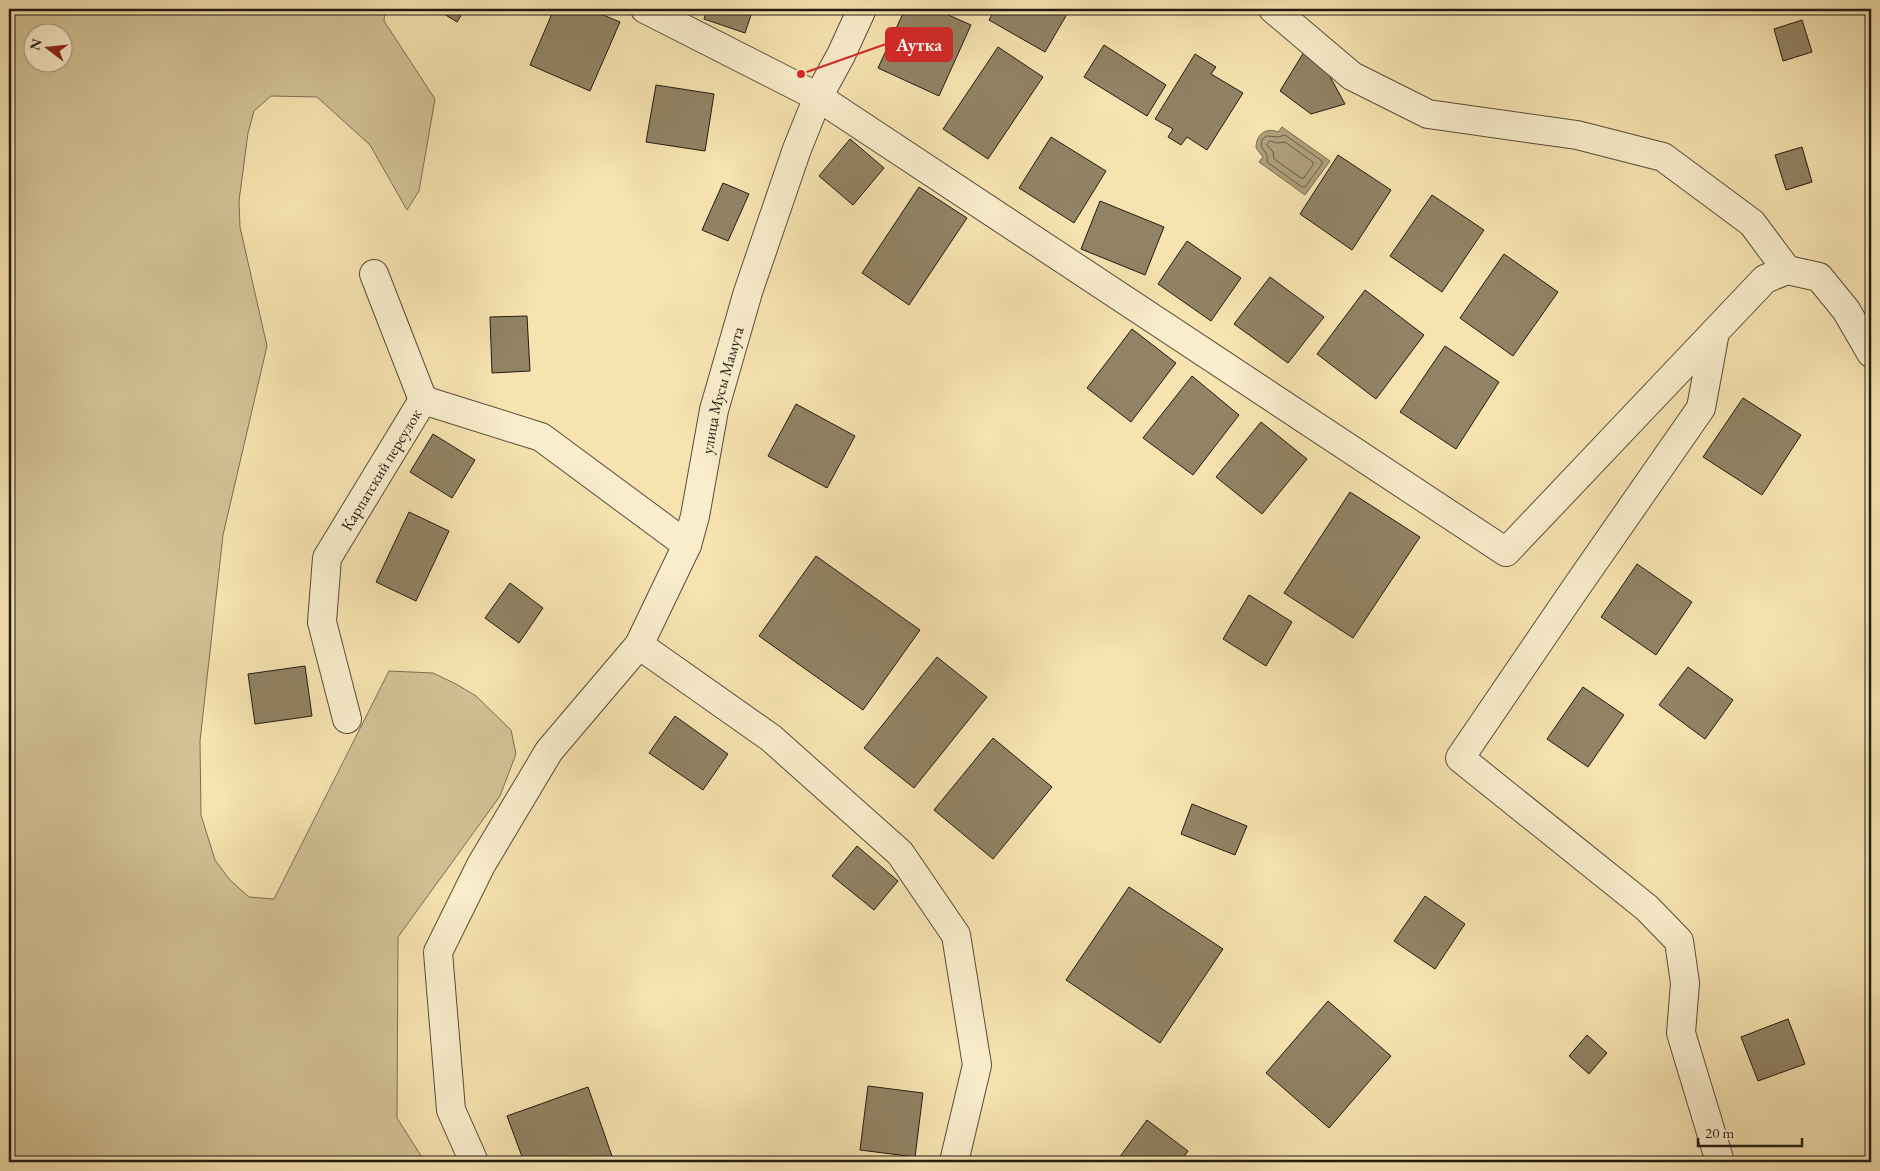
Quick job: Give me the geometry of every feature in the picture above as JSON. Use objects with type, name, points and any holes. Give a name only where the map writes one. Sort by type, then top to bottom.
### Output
[{"type":"street","points":[[644,9],[818,97],[1506,552],[1765,279],[1787,270],[1819,277],[1846,310],[1871,353]]},
{"type":"street","name":"улица Мусы Мамута","points":[[474,1162],[451,1110],[438,952],[481,865],[549,751],[639,645],[688,545],[714,410],[748,292],[797,149],[818,97],[841,55],[862,9]]},
{"type":"street","points":[[1274,9],[1352,76],[1428,114],[1577,135],[1663,157],[1752,223],[1787,270]]},
{"type":"street","points":[[374,274],[423,400]]},
{"type":"street","points":[[1715,332],[1701,408],[1460,758],[1647,908],[1679,941],[1685,983],[1681,1033],[1720,1162]]},
{"type":"street","name":"Карпатский переулок","points":[[347,719],[322,622],[327,558],[423,400],[541,437],[688,545]]},
{"type":"street","points":[[639,645],[771,738],[900,853],[956,935],[977,1065],[954,1162]]},
{"type":"shaded area","points":[[9,9],[385,9],[384,21],[435,99],[419,191],[407,210],[370,145],[317,97],[271,96],[254,111],[248,133],[239,201],[240,227],[267,346],[223,535],[200,741],[201,815],[215,860],[230,880],[249,897],[274,899],[389,671],[433,673],[456,684],[476,696],[511,730],[516,754],[500,796],[398,937],[397,1118],[425,1162],[9,1162]]},
{"type":"water","points":[[1282,127],[1330,161],[1305,195],[1259,162],[1263,157],[1256,148],[1260,135],[1270,130],[1278,132]]},
{"type":"building","points":[[436,9],[465,9],[457,22]]},
{"type":"building","points":[[554,9],[589,9],[620,22],[590,91],[530,65]]},
{"type":"building","points":[[707,9],[753,9],[745,33],[704,19]]},
{"type":"building","points":[[905,9],[935,9],[971,25],[939,96],[878,68]]},
{"type":"building","points":[[995,9],[1070,9],[1045,52],[989,20]]},
{"type":"building","points":[[1802,20],[1812,52],[1783,61],[1774,29]]},
{"type":"building","points":[[1104,45],[1166,85],[1147,116],[1084,77]]},
{"type":"building","points":[[998,47],[1043,77],[988,159],[943,129]]},
{"type":"building","points":[[1304,52],[1323,64],[1345,104],[1311,114],[1280,91]]},
{"type":"building","points":[[1195,54],[1216,67],[1211,74],[1243,93],[1207,150],[1187,137],[1181,145],[1168,137],[1173,129],[1155,119]]},
{"type":"building","points":[[656,85],[714,94],[705,151],[646,142]]},
{"type":"building","points":[[1051,137],[1106,171],[1074,223],[1019,188]]},
{"type":"building","points":[[850,139],[884,168],[853,205],[819,176]]},
{"type":"building","points":[[1802,147],[1812,182],[1786,190],[1775,155]]},
{"type":"building","points":[[1338,155],[1391,190],[1352,250],[1300,214]]},
{"type":"building","points":[[723,183],[749,194],[728,241],[702,230]]},
{"type":"building","points":[[919,187],[967,218],[909,305],[862,273]]},
{"type":"building","points":[[1432,195],[1484,230],[1442,292],[1390,256]]},
{"type":"building","points":[[1100,201],[1164,227],[1145,275],[1081,249]]},
{"type":"building","points":[[1187,241],[1241,278],[1211,321],[1158,284]]},
{"type":"building","points":[[1504,254],[1558,292],[1513,356],[1460,318]]},
{"type":"building","points":[[1270,277],[1324,317],[1288,363],[1234,324]]},
{"type":"building","points":[[1365,290],[1424,335],[1376,399],[1317,354]]},
{"type":"building","points":[[527,316],[530,371],[492,373],[490,317]]},
{"type":"building","points":[[1132,329],[1176,363],[1131,422],[1087,388]]},
{"type":"building","points":[[1445,346],[1499,382],[1456,449],[1400,412]]},
{"type":"building","points":[[1192,376],[1239,415],[1193,475],[1143,438]]},
{"type":"building","points":[[1743,398],[1801,435],[1762,495],[1703,457]]},
{"type":"building","points":[[796,404],[855,436],[827,488],[768,456]]},
{"type":"building","points":[[1261,422],[1307,459],[1262,514],[1216,477]]},
{"type":"building","points":[[433,434],[475,460],[452,498],[410,472]]},
{"type":"building","points":[[1350,492],[1420,537],[1353,638],[1284,593]]},
{"type":"building","points":[[409,512],[449,531],[416,601],[376,582]]},
{"type":"building","points":[[816,556],[920,630],[863,710],[759,636]]},
{"type":"building","points":[[1637,564],[1692,602],[1656,655],[1601,617]]},
{"type":"building","points":[[510,583],[543,608],[519,643],[485,618]]},
{"type":"building","points":[[1249,595],[1292,622],[1266,666],[1223,639]]},
{"type":"building","points":[[937,657],[987,697],[914,788],[864,748]]},
{"type":"building","points":[[305,666],[312,716],[255,724],[248,674]]},
{"type":"building","points":[[1688,667],[1733,700],[1705,739],[1659,705]]},
{"type":"building","points":[[1583,687],[1624,715],[1588,767],[1547,739]]},
{"type":"building","points":[[675,716],[728,754],[703,790],[649,753]]},
{"type":"building","points":[[993,738],[1052,787],[993,859],[934,810]]},
{"type":"building","points":[[1192,804],[1247,826],[1235,855],[1181,834]]},
{"type":"building","points":[[857,846],[898,881],[874,910],[832,876]]},
{"type":"building","points":[[1129,887],[1223,949],[1160,1043],[1066,980]]},
{"type":"building","points":[[1425,896],[1465,924],[1435,969],[1394,941]]},
{"type":"building","points":[[1328,1001],[1391,1056],[1329,1128],[1266,1073]]},
{"type":"building","points":[[1788,1019],[1805,1064],[1758,1081],[1741,1037]]},
{"type":"building","points":[[1587,1035],[1607,1053],[1589,1074],[1569,1056]]},
{"type":"building","points":[[868,1086],[923,1093],[915,1157],[860,1150]]},
{"type":"building","points":[[588,1087],[614,1162],[524,1162],[507,1116]]},
{"type":"building","points":[[1147,1120],[1188,1151],[1180,1162],[1116,1162]]},
{"type":"place","name":"Аутка","points":[[801,74]]}]
